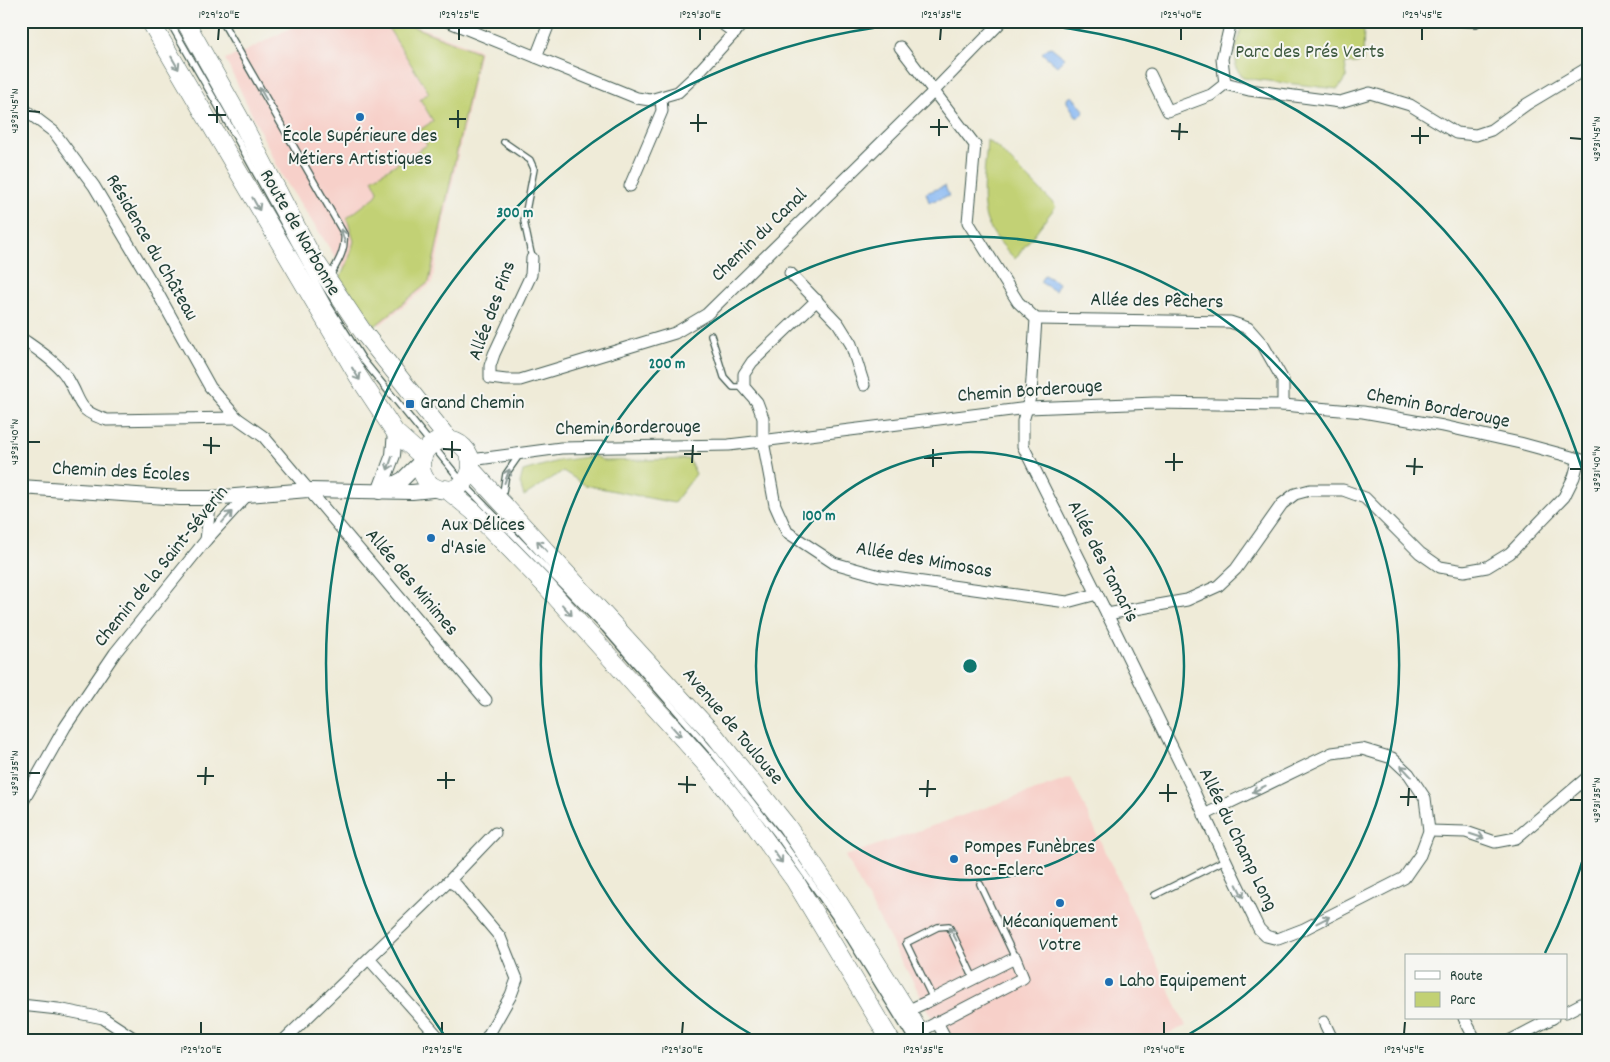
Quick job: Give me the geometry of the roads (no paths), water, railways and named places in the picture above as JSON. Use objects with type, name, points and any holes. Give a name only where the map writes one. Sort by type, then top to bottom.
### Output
[{"type":"main road","name":"Route de Narbonne","points":[[150,21],[358,376],[396,432],[409,446],[425,454]]},
{"type":"main road","name":"Route de Narbonne","points":[[185,21],[239,117],[310,253],[363,332],[449,440],[456,442],[468,453],[468,471]]},
{"type":"main road","points":[[449,440],[443,440],[425,454],[422,468],[426,480],[434,486],[452,489],[468,471]]},
{"type":"main road","name":"Avenue de Toulouse","points":[[468,471],[502,502],[715,736],[787,826],[839,903],[902,1013],[919,1038]]},
{"type":"main road","points":[[444,489],[473,511],[545,584],[710,769],[795,881],[893,1041]]},
{"type":"main road","points":[[868,1002],[886,1014],[902,1013]]},
{"type":"main road","points":[[893,1041],[894,1025],[902,1013]]},
{"type":"street","points":[[447,21],[637,98],[650,100],[678,92],[694,78],[745,21]]},
{"type":"street","points":[[536,57],[550,21]]},
{"type":"street","points":[[718,21],[735,33]]},
{"type":"street","name":"Chemin du Canal","points":[[490,378],[520,380],[675,333],[707,314],[935,90],[1002,21]]},
{"type":"street","points":[[1225,84],[1222,59],[1231,21]]},
{"type":"street","points":[[900,47],[935,90],[975,145],[968,222],[1018,302],[1036,319]]},
{"type":"street","points":[[1225,84],[1250,90],[1340,102],[1370,93],[1410,106],[1456,133],[1476,135],[1491,130],[1527,104],[1589,67]]},
{"type":"street","points":[[1150,74],[1168,112],[1211,95],[1225,84]]},
{"type":"street","points":[[630,186],[662,110],[661,98]]},
{"type":"street","name":"Résidence du Château","points":[[21,106],[54,132],[94,186],[156,290],[210,387],[237,418],[264,437],[308,490]]},
{"type":"street","name":"Allée des Pins","points":[[490,378],[490,366],[494,354],[531,275],[532,258]]},
{"type":"street","points":[[790,272],[838,323],[851,344],[864,385]]},
{"type":"street","points":[[744,387],[744,374],[752,362],[817,300]]},
{"type":"street","name":"Allée des Pêchers","points":[[1036,319],[1230,322],[1248,328],[1262,345],[1283,380],[1283,406]]},
{"type":"street","name":"Allée des Tamaris","points":[[1036,319],[1031,394],[1024,421],[1022,446],[1164,731]]},
{"type":"street","points":[[21,338],[41,352],[66,375],[81,406],[90,415],[107,420],[237,418]]},
{"type":"street","name":"Allée des Mimosas","points":[[744,387],[757,402],[763,418],[763,441],[775,506],[787,532],[834,563],[880,576],[1067,602],[1097,594]]},
{"type":"street","name":"Chemin Borderouge","points":[[468,471],[493,458],[561,448],[718,446],[1028,408],[1155,403],[1283,406],[1363,412],[1520,443],[1584,462]]},
{"type":"street","points":[[379,492],[393,455],[396,432]]},
{"type":"street","points":[[379,492],[403,479],[425,454]]},
{"type":"street","points":[[1107,614],[1186,600],[1218,586],[1236,569],[1282,504],[1296,494],[1310,490],[1342,490],[1365,498],[1420,553],[1440,567],[1464,571],[1487,567],[1510,553],[1564,497],[1584,462]]},
{"type":"street","name":"Chemin des Écoles","points":[[21,487],[180,498],[211,498],[248,494]]},
{"type":"street","name":"Chemin de la Saint-Séverin","points":[[21,805],[65,727],[115,652],[206,540],[248,494],[308,490],[412,492],[444,489]]},
{"type":"street","name":"Allée des Minimes","points":[[308,490],[486,700]]},
{"type":"street","points":[[206,540],[211,498]]},
{"type":"street","name":"Allée du Champ Long","points":[[1164,731],[1259,929],[1266,936],[1278,939],[1304,929],[1404,878],[1420,855],[1429,831]]},
{"type":"street","points":[[1204,815],[1332,753],[1362,749],[1392,758],[1409,774],[1425,798],[1429,831],[1466,832],[1495,842],[1516,838],[1589,776]]},
{"type":"street","points":[[283,1041],[450,881],[495,833]]},
{"type":"street","points":[[450,881],[457,886],[500,937],[517,979],[511,995],[485,1041]]},
{"type":"street","points":[[902,1013],[1015,958],[1024,978],[937,1022],[919,1038]]},
{"type":"street","points":[[369,960],[442,1041]]},
{"type":"street","points":[[1568,1011],[1589,1000]]},
{"type":"street","points":[[21,1005],[58,1009],[103,1018],[138,1041]]},
{"type":"street","points":[[1465,1020],[1476,1041]]},
{"type":"street","points":[[1509,1041],[1549,1020]]},
{"type":"street","points":[[937,1022],[947,1041]]},
{"type":"street","points":[[1324,1022],[1333,1041]]},
{"type":"lane","points":[[169,21],[236,137],[329,306],[425,454],[468,471],[714,754],[779,837],[902,1013]]},
{"type":"lane","points":[[222,21],[344,234],[343,254],[328,280]]},
{"type":"lane","points":[[1458,21],[1460,23],[1476,24],[1480,21]]},
{"type":"lane","points":[[504,142],[530,160],[534,169],[524,222],[532,258]]},
{"type":"lane","points":[[711,335],[724,377],[733,387],[744,387]]},
{"type":"lane","points":[[502,502],[506,474],[521,453]]},
{"type":"lane","points":[[1155,895],[1225,860]]},
{"type":"lane","points":[[980,884],[1015,958]]},
{"type":"lane","points":[[933,999],[906,943],[938,927],[949,926],[974,979]]},
{"type":"water","points":[[1051,47],[1065,58],[1057,66],[1042,53]]},
{"type":"water","points":[[1072,96],[1084,110],[1083,114],[1079,116],[1076,116],[1067,102],[1067,99]]},
{"type":"water","points":[[945,186],[949,196],[929,202],[926,193]]},
{"type":"water","points":[[1044,275],[1059,283],[1055,291],[1040,282]]},
{"type":"place","name":"École Supérieure des Métiers Artistiques","points":[[360,117]]},
{"type":"place","name":"Grand Chemin","points":[[410,404]]},
{"type":"place","name":"Aux Délices d'Asie","points":[[431,538]]},
{"type":"place","name":"Pompes Funèbres Roc-Eclerc","points":[[954,859]]},
{"type":"place","name":"Mécaniquement Votre","points":[[1060,903]]},
{"type":"place","name":"Laho Equipement","points":[[1109,982]]},
{"type":"park label","name":"Parc des Prés Verts","points":[[1310,53]]}]
